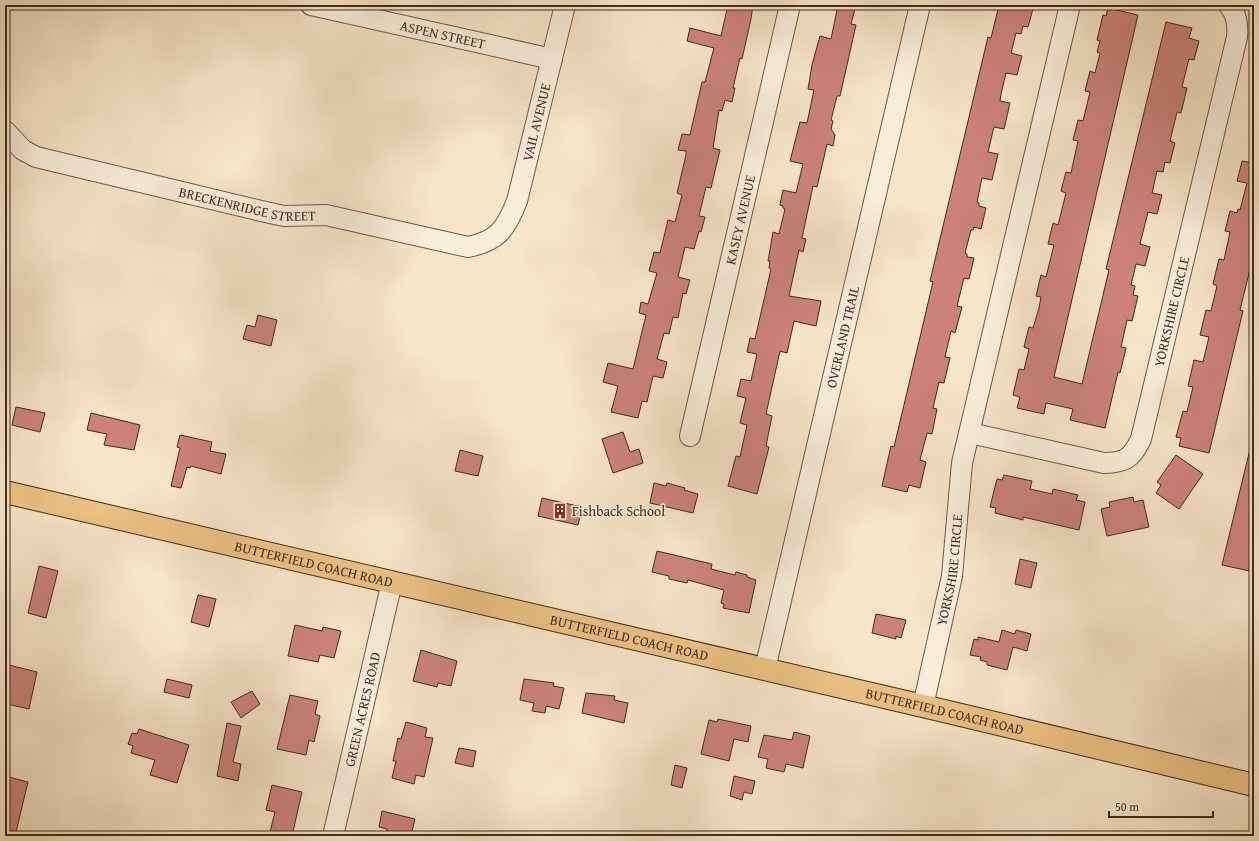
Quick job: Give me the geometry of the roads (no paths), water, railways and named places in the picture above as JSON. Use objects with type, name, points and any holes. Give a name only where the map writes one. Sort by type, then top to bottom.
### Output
[{"type":"main road","name":"BUTTERFIELD COACH ROAD","points":[[5,492],[923,706],[1254,785]]},
{"type":"street","name":"ASPEN STREET","points":[[311,5],[552,59]]},
{"type":"street","name":"VAIL AVENUE","points":[[498,236],[510,219],[517,201],[565,5]]},
{"type":"street","name":"KASEY AVENUE","points":[[690,436],[790,5]]},
{"type":"street","name":"OVERLAND TRAIL","points":[[765,669],[920,5]]},
{"type":"street","name":"YORKSHIRE CIRCLE","points":[[923,706],[952,576],[959,489],[970,433],[1070,5]]},
{"type":"street","name":"YORKSHIRE CIRCLE","points":[[970,433],[1104,463],[1117,463],[1128,458],[1136,450],[1143,431],[1237,37],[1238,24],[1234,11],[1229,5]]},
{"type":"street","name":"BRECKENRIDGE STREET","points":[[5,132],[22,150],[36,157],[284,216],[326,215],[468,247],[484,244],[498,236]]},
{"type":"street","name":"GREEN ACRES ROAD","points":[[333,836],[392,582]]},
{"type":"place","name":"Fishback School","points":[[560,511]]}]
